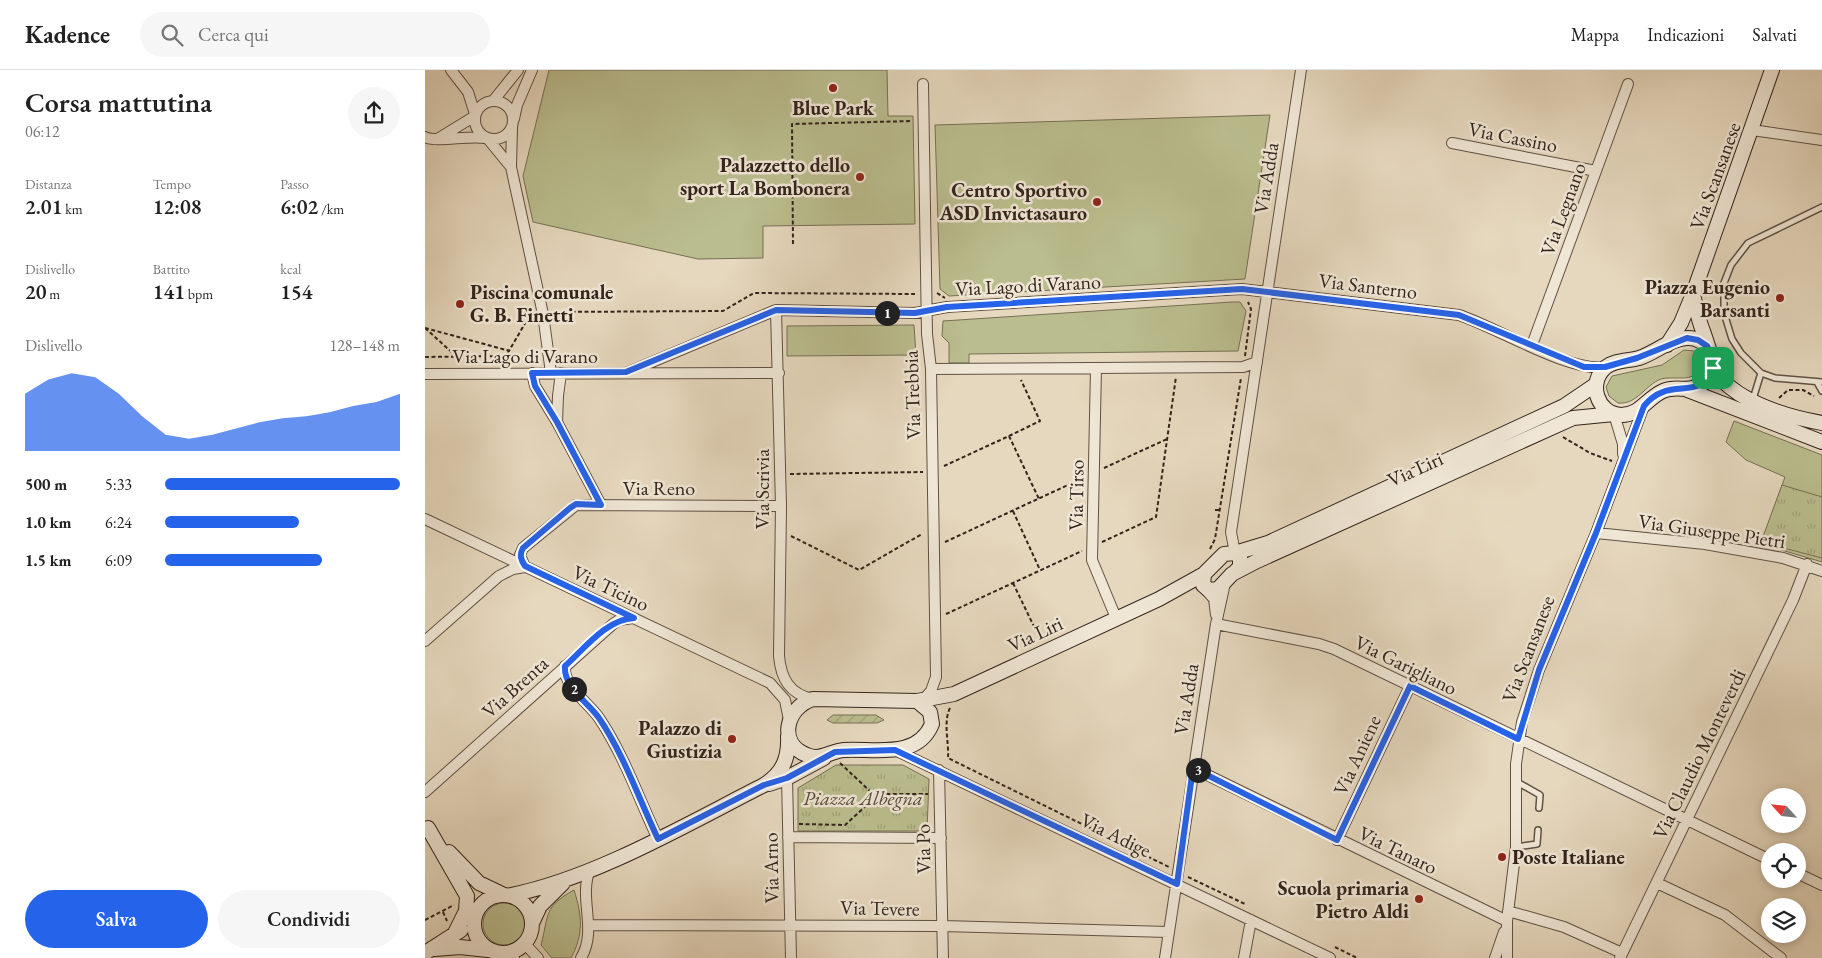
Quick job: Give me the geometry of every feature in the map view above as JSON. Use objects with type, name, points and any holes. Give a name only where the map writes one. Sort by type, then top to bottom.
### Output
[{"type":"main road","name":"Via Scansanese","points":[[1667,346],[1681,323],[1693,294],[1753,130],[1772,70]]},
{"type":"main road","points":[[1693,294],[1710,351],[1713,368],[1726,386],[1753,401],[1800,419],[1822,423]]},
{"type":"main road","points":[[1595,385],[1605,367],[1652,354],[1681,339],[1692,338],[1703,343],[1710,351]]},
{"type":"main road","points":[[1614,414],[1631,414],[1665,390],[1685,389],[1702,384],[1713,368]]},
{"type":"main road","name":"Via Scansanese","points":[[1595,385],[1600,402],[1614,414]]},
{"type":"main road","name":"Via Liri","points":[[834,760],[845,750],[895,750],[909,747],[923,739],[940,708],[1116,618],[1159,599],[1204,574],[1224,554],[1235,553],[1268,543],[1564,406],[1595,385]]},
{"type":"main road","points":[[1685,389],[1822,442]]},
{"type":"main road","name":"Via Liri","points":[[1159,599],[1205,589],[1218,589],[1235,572],[1573,418],[1614,414]]},
{"type":"main road","points":[[1235,553],[1241,561],[1240,567],[1235,572]]},
{"type":"main road","points":[[1204,574],[1202,580],[1205,589]]},
{"type":"main road","points":[[452,930],[474,919],[485,900],[568,879],[658,839],[764,785],[776,776],[788,754],[789,720],[798,707],[813,699]]},
{"type":"main road","name":"Via Liri","points":[[813,699],[952,701]]},
{"type":"main road","points":[[920,701],[930,712],[932,724]]},
{"type":"main road","points":[[788,735],[794,747],[805,755],[834,760]]},
{"type":"main road","points":[[764,785],[834,760]]},
{"type":"main road","points":[[426,827],[459,864],[479,882],[526,905],[533,921]]},
{"type":"main road","points":[[426,827],[467,896],[466,912],[452,930],[429,951]]},
{"type":"main road","points":[[459,864],[472,892],[477,938],[488,950]]},
{"type":"main road","points":[[429,951],[460,947],[488,950],[509,956],[525,944],[540,906],[568,879]]},
{"type":"street","points":[[451,70],[464,85],[472,100],[476,129],[487,138],[511,167]]},
{"type":"street","points":[[492,101],[517,70]]},
{"type":"street","points":[[511,167],[513,124],[517,105],[532,70]]},
{"type":"street","name":"Via Adda","points":[[1257,362],[1266,292],[1301,70]]},
{"type":"street","name":"Via Trebbia","points":[[920,701],[931,691],[936,677],[931,369],[927,334],[923,84]]},
{"type":"street","name":"Via Legnano","points":[[1532,346],[1628,84]]},
{"type":"street","points":[[464,85],[492,101]]},
{"type":"street","points":[[425,137],[438,139],[465,136],[500,139],[505,136],[513,124],[510,108],[499,101],[492,101],[481,105],[475,115],[453,127],[438,139]]},
{"type":"street","points":[[1753,130],[1822,140]]},
{"type":"street","name":"Via Cassino","points":[[1452,143],[1596,171]]},
{"type":"street","name":"Via Reno","points":[[511,167],[556,373],[557,422]]},
{"type":"street","name":"Via Lago di Varano","points":[[626,372],[776,310],[915,313],[947,307],[1242,289],[1266,292]]},
{"type":"street","name":"Via Santerno","points":[[1266,292],[1459,315],[1572,364],[1593,369],[1605,367]]},
{"type":"street","name":"Via Scrivia","points":[[776,310],[781,506],[777,640],[780,669],[784,680],[793,691],[813,699]]},
{"type":"street","points":[[931,369],[1243,367],[1257,362],[1231,532],[1235,553]]},
{"type":"street","name":"Via Tirso","points":[[1096,368],[1092,560],[1116,618]]},
{"type":"street","name":"Via Reno","points":[[532,373],[535,386],[557,422],[601,505],[781,506]]},
{"type":"street","name":"Via Lago di Varano","points":[[425,374],[779,373]]},
{"type":"street","name":"Via Scansanese","points":[[1507,958],[1508,916],[1516,847],[1518,739],[1539,670],[1596,533],[1644,406]]},
{"type":"street","name":"Via Scansanese","points":[[1614,414],[1623,444],[1622,462]]},
{"type":"street","points":[[425,641],[499,576],[513,569],[525,566],[520,555],[523,548],[570,508],[576,504],[601,505]]},
{"type":"street","name":"Via Ticino","points":[[425,518],[763,680],[781,694],[787,706],[789,720]]},
{"type":"street","name":"Via Giuseppe Pietri","points":[[1596,533],[1705,544],[1807,564],[1822,571]]},
{"type":"street","name":"Via Claudio Monteverdi","points":[[1621,956],[1793,600],[1807,564]]},
{"type":"street","name":"Via Adda","points":[[1165,958],[1216,624],[1225,583]]},
{"type":"street","name":"Via Adda","points":[[1205,589],[1214,599],[1216,624]]},
{"type":"street","name":"Via Brenta","points":[[425,792],[613,624],[625,619],[634,618]]},
{"type":"street","name":"Via Garigliano","points":[[1216,624],[1319,644],[1761,856]]},
{"type":"street","points":[[565,666],[569,683],[591,707],[611,737],[658,839]]},
{"type":"street","points":[[763,680],[775,677],[780,669]]},
{"type":"street","name":"Via Aniene","points":[[1337,840],[1410,686]]},
{"type":"street","name":"Via Adige","points":[[895,750],[1331,958]]},
{"type":"street","name":"Via Tanaro","points":[[1193,768],[1337,840],[1508,916],[1564,927],[1621,956]]},
{"type":"street","name":"Via Po","points":[[939,770],[943,958]]},
{"type":"street","name":"Via Arno","points":[[787,778],[791,958]]},
{"type":"street","points":[[788,837],[941,838]]},
{"type":"street","points":[[581,958],[588,943],[589,925],[586,884],[590,869]]},
{"type":"street","points":[[1806,878],[1822,885]]},
{"type":"street","points":[[1657,883],[1725,915],[1781,958]]},
{"type":"street","name":"Via Scansanese","points":[[1495,958],[1508,916]]},
{"type":"street","points":[[1244,958],[1251,920]]},
{"type":"street","name":"Via Tevere","points":[[589,925],[942,926],[1169,932]]},
{"type":"street","points":[[525,944],[538,958]]},
{"type":"lane","points":[[1822,207],[1748,243],[1731,265],[1724,283],[1724,313],[1732,339],[1741,353],[1761,373],[1775,378],[1820,383],[1822,391]]},
{"type":"lane","points":[[1753,401],[1761,373]]},
{"type":"lane","points":[[1516,782],[1540,795],[1539,808]]},
{"type":"lane","points":[[1516,847],[1537,844],[1538,830]]},
{"type":"path","points":[[793,244],[792,124],[924,120]]},
{"type":"path","points":[[1206,554],[1215,540],[1220,510],[1251,309],[1248,301]]},
{"type":"path","points":[[425,328],[510,351],[503,357],[425,357]]},
{"type":"path","points":[[425,328],[457,357],[457,374]]},
{"type":"path","points":[[1009,436],[1040,421],[1016,369]]},
{"type":"path","points":[[1774,409],[1783,392],[1788,390],[1803,390],[1815,396]]},
{"type":"path","points":[[1557,436],[1567,438],[1603,459],[1622,462]]},
{"type":"path","points":[[934,547],[1167,439]]},
{"type":"path","points":[[1215,510],[1234,512]]},
{"type":"path","points":[[1013,511],[1040,570]]},
{"type":"path","points":[[780,531],[859,570],[933,528]]},
{"type":"path","points":[[1013,583],[1039,637]]},
{"type":"path","points":[[952,701],[947,734],[949,739],[948,758],[1251,907]]},
{"type":"path","points":[[834,760],[848,762]]},
{"type":"path","points":[[834,760],[873,794],[931,794]]},
{"type":"path","points":[[787,824],[845,825],[879,794]]},
{"type":"path","points":[[425,920],[443,912],[452,930]]},
{"type":"path","points":[[1331,945],[1357,958]]},
{"type":"green space","points":[[549,70],[887,70],[888,116],[913,116],[915,224],[763,226],[763,258],[698,259],[533,222],[523,176]]},
{"type":"green space","name":"Centro Sportivo ASD Invictasauro","points":[[1270,115],[1245,279],[949,296],[940,289],[935,125]]},
{"type":"green space","points":[[1240,302],[1246,311],[1238,351],[969,354],[969,363],[949,363],[949,343],[942,336],[943,321]]},
{"type":"green space","points":[[914,325],[916,355],[787,356],[787,326]]},
{"type":"green space","points":[[1684,350],[1694,351],[1700,356],[1700,368],[1693,376],[1661,379],[1636,398],[1625,403],[1618,403],[1609,396],[1606,387],[1612,376],[1662,365]]},
{"type":"green space","points":[[1734,421],[1822,455],[1822,562],[1761,544],[1785,477],[1746,460],[1726,442]]},
{"type":"green space","points":[[1782,485],[1822,497],[1822,558],[1761,542]]},
{"type":"green space","points":[[833,715],[876,715],[884,720],[877,723],[833,723],[827,720]]},
{"type":"green space","name":"Piazza Albegna","points":[[836,765],[903,765],[929,779],[927,831],[798,831],[798,788]]},
{"type":"green space","points":[[574,890],[580,916],[578,941],[571,958],[552,958],[541,945],[547,919],[552,907]]},
{"type":"green space","points":[[508,903],[516,906],[522,912],[525,924],[522,936],[516,942],[500,945],[492,942],[486,936],[483,920],[486,912],[492,906]]},
{"type":"place","name":"Blue Park","points":[[833,88]]},
{"type":"place","name":"Palazzetto dello sport La Bombonera","points":[[860,177]]},
{"type":"place","name":"Centro Sportivo ASD Invictasauro","points":[[1097,202]]},
{"type":"place","name":"Piazza Eugenio Barsanti","points":[[1780,298]]},
{"type":"place","name":"Piscina comunale G. B. Finetti","points":[[460,304]]},
{"type":"place","name":"Palazzo di Giustizia","points":[[732,739]]},
{"type":"place","name":"Poste Italiane","points":[[1502,857]]},
{"type":"place","name":"Scuola primaria Pietro Aldi","points":[[1419,899]]},
{"type":"route","points":[[1242,289],[1459,315],[1480,322],[1572,364],[1593,369],[1652,354],[1675,341],[1692,338],[1707,346],[1712,356],[1713,368],[1707,380],[1697,387],[1691,389],[1672,388],[1659,392],[1644,406],[1596,533],[1539,670],[1518,739],[1410,686],[1337,840],[1193,768],[1177,884],[895,750],[845,750],[835,752],[787,778],[764,785],[658,839],[611,737],[591,707],[565,677],[565,666],[613,624],[619,620],[634,618],[525,566],[520,555],[523,548],[576,504],[601,505],[557,422],[535,386],[532,373],[626,372],[776,310],[915,313],[947,307],[1242,289]]}]
